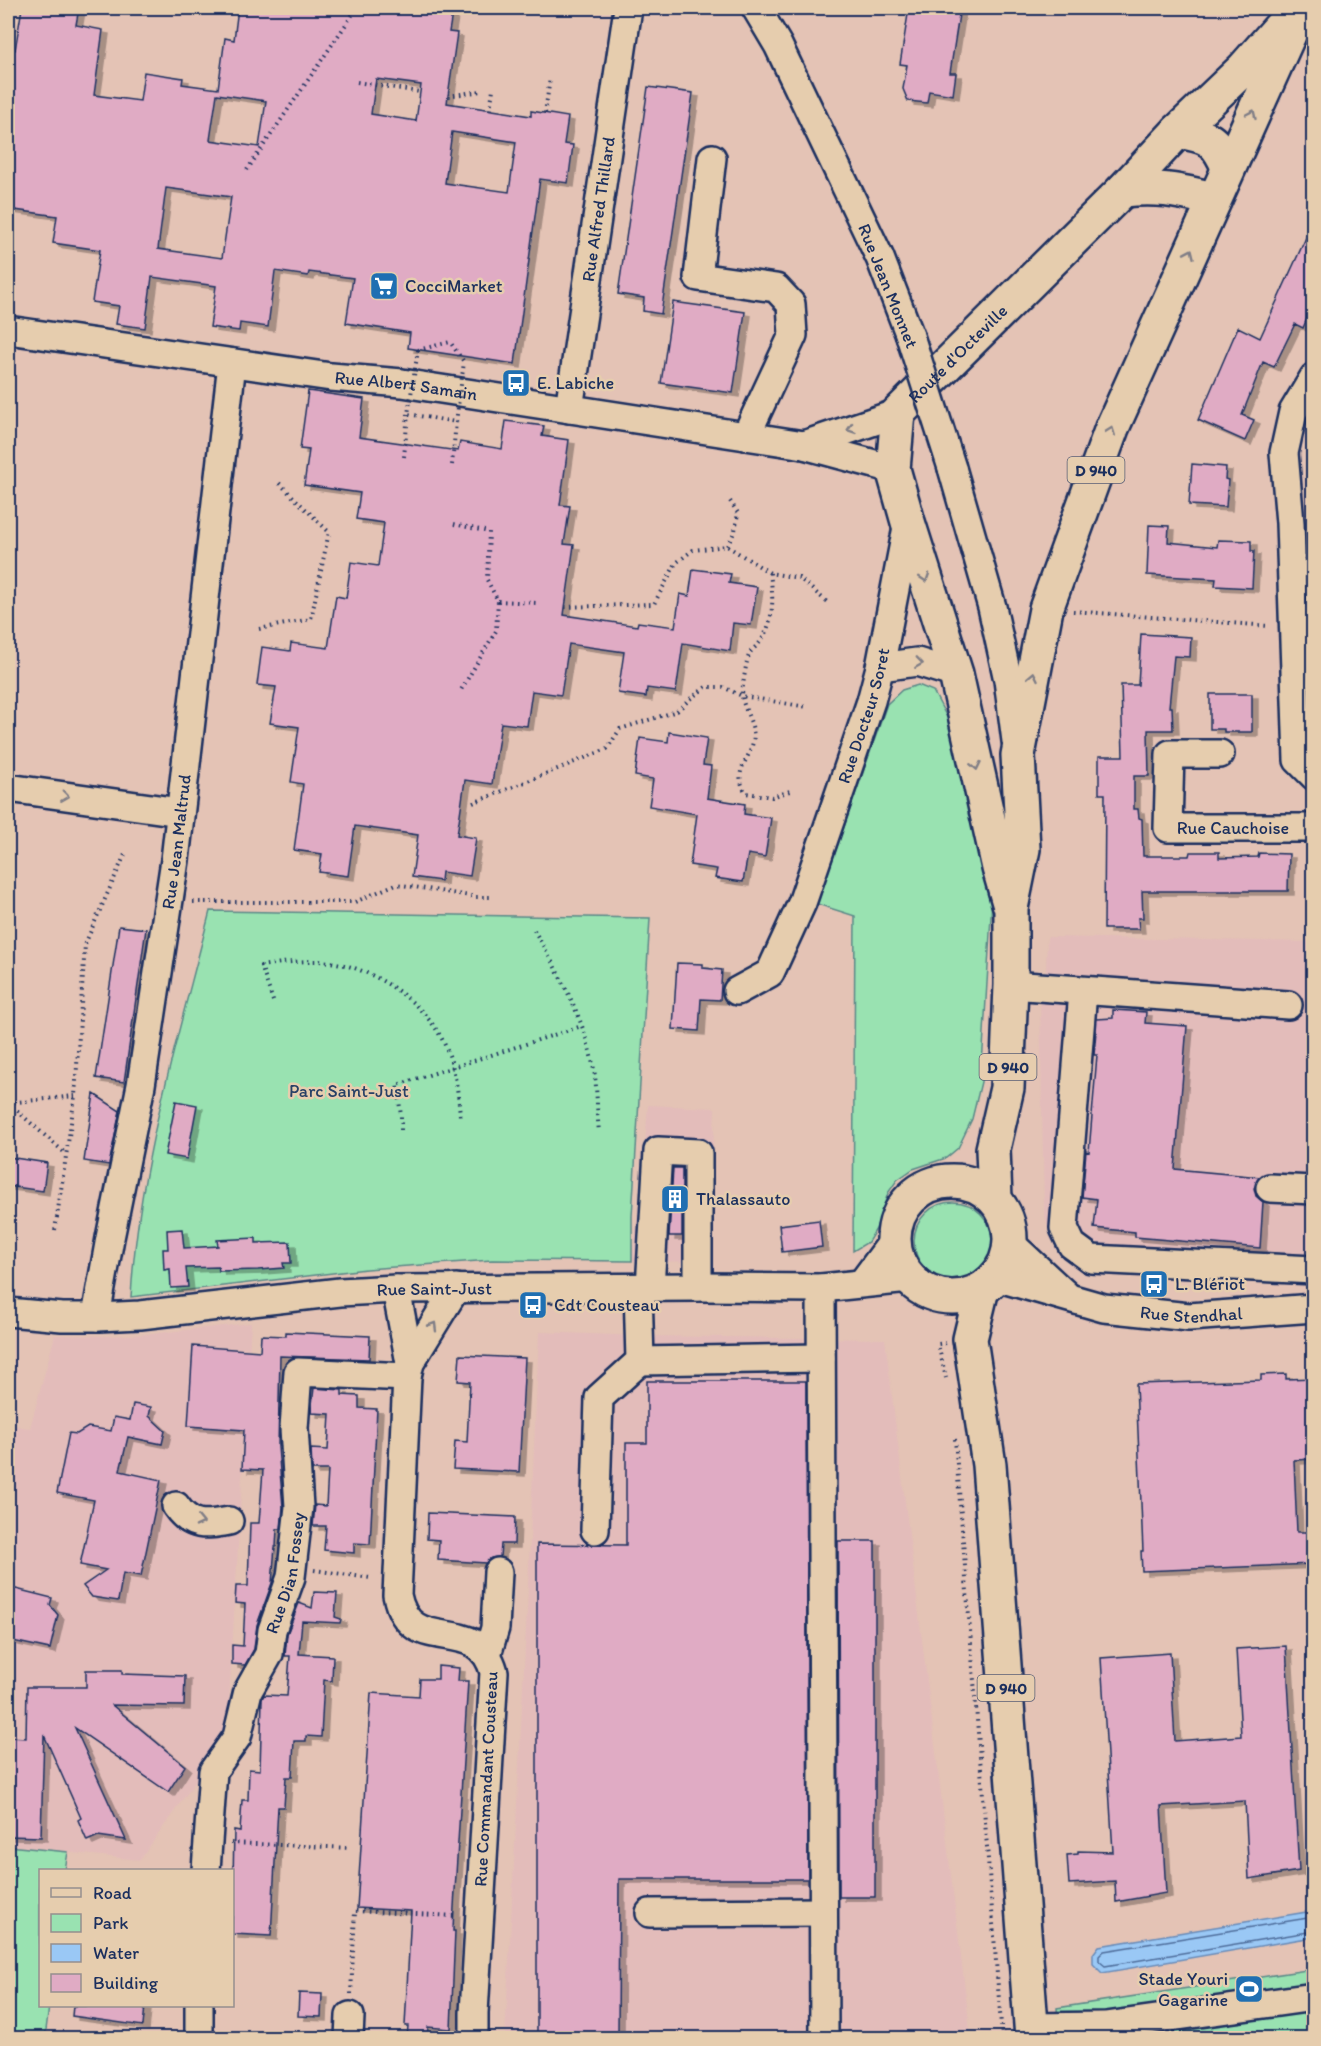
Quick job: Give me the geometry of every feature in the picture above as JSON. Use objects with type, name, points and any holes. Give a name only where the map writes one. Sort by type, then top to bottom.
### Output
[{"type":"main road","name":"Route d'Octeville","points":[[1011,908],[999,868],[956,674],[893,469],[898,413],[1123,190],[1178,131],[1243,69],[1299,8]]},
{"type":"main road","name":"Route d'Octeville","points":[[994,1199],[993,1149],[1007,1088],[1011,908],[1023,849],[1018,755],[1046,609],[1112,428],[1299,8]]},
{"type":"main road","points":[[1178,131],[1196,134],[1211,140],[1220,149],[1228,167]]},
{"type":"main road","points":[[1123,190],[1145,187],[1166,188],[1214,199]]},
{"type":"main road","points":[[951,1181],[993,1149]]},
{"type":"main road","points":[[951,1181],[967,1183],[982,1189],[994,1199],[1004,1212],[1009,1227],[1010,1243],[1006,1261],[989,1283],[969,1295],[954,1298],[923,1290],[909,1279],[901,1268],[894,1240],[896,1222],[904,1206],[917,1193],[933,1184],[951,1181]]},
{"type":"main road","name":"D 940","points":[[970,1339],[989,1283]]},
{"type":"main road","name":"D 940","points":[[940,1296],[970,1339],[989,1466],[1022,2035]]},
{"type":"street","name":"Rue Alfred Thillard","points":[[569,409],[628,8]]},
{"type":"street","name":"Rue Jean Monnet","points":[[756,8],[778,45],[880,258],[910,336],[952,468],[992,606],[1008,680],[1018,755]]},
{"type":"street","points":[[712,158],[698,277],[776,288],[791,304],[793,320],[793,335],[746,436]]},
{"type":"street","name":"Rue Albert Samain","points":[[8,330],[331,377],[402,383],[804,445],[893,469]]},
{"type":"street","name":"Rue Jean Maltrud","points":[[98,1317],[98,1305],[110,1238],[141,1085],[168,902],[232,363]]},
{"type":"street","points":[[1314,377],[1293,412],[1284,453],[1302,523],[1294,627],[1299,760],[1314,776]]},
{"type":"street","points":[[804,445],[898,413]]},
{"type":"street","name":"Rue Docteur Soret","points":[[737,991],[770,973],[802,903],[871,701],[880,667],[908,522]]},
{"type":"street","points":[[880,667],[917,662],[956,674]]},
{"type":"street","name":"Rue Cauchoise","points":[[1220,754],[1170,754],[1168,828],[1314,828]]},
{"type":"street","points":[[8,788],[180,812]]},
{"type":"street","points":[[1011,985],[1288,1005]]},
{"type":"street","points":[[1083,991],[1064,1228],[1072,1245],[1091,1259],[1314,1270]]},
{"type":"street","points":[[640,1360],[644,1288],[657,1151],[698,1152],[698,1287]]},
{"type":"street","points":[[1270,1188],[1314,1190]]},
{"type":"street","points":[[862,1283],[894,1240]]},
{"type":"street","name":"Rue Stendhal","points":[[1010,1243],[1068,1297]]},
{"type":"street","name":"Rue Saint-Just","points":[[8,1312],[62,1317],[140,1315],[329,1293],[396,1289],[821,1288],[909,1279]]},
{"type":"street","name":"Rue Stendhal","points":[[989,1283],[1068,1297],[1104,1308],[1190,1317],[1314,1308]]},
{"type":"street","name":"Rue Commandant Cousteau","points":[[409,1370],[456,1288]]},
{"type":"street","points":[[821,1288],[824,2038]]},
{"type":"street","name":"Rue Commandant Cousteau","points":[[396,1289],[409,1370],[397,1595],[400,1608],[408,1621],[430,1633],[472,1640],[487,1655],[494,1672],[474,2038]]},
{"type":"street","points":[[595,1530],[599,1398],[640,1360],[821,1358]]},
{"type":"street","name":"Rue Dian Fossey","points":[[206,1869],[213,1771],[237,1737],[248,1691],[269,1654],[272,1630],[291,1576],[299,1508],[294,1428],[298,1372],[409,1370]]},
{"type":"street","points":[[176,1506],[182,1515],[197,1524],[229,1521]]},
{"type":"street","points":[[487,1655],[495,1628],[498,1572]]},
{"type":"street","points":[[650,1913],[824,1912]]},
{"type":"street","points":[[1022,2035],[1106,2026],[1314,1997]]},
{"type":"street","points":[[199,2007],[199,2038]]},
{"type":"path","points":[[247,170],[357,8]]},
{"type":"path","points":[[8,27],[19,29]]},
{"type":"path","points":[[545,113],[550,78]]},
{"type":"path","points":[[357,82],[420,92]]},
{"type":"path","points":[[490,110],[493,89]]},
{"type":"path","points":[[448,96],[481,91]]},
{"type":"path","points":[[404,457],[418,350],[450,342],[464,362],[452,465]]},
{"type":"path","points":[[408,414],[456,422]]},
{"type":"path","points":[[259,629],[311,619],[329,532],[277,481]]},
{"type":"path","points":[[727,546],[735,531],[738,513],[730,501]]},
{"type":"path","points":[[454,524],[489,532],[487,580],[498,601],[496,631],[461,690]]},
{"type":"path","points":[[565,607],[654,604],[676,563],[693,550],[727,546],[770,573],[799,578],[827,602]]},
{"type":"path","points":[[770,573],[774,598],[770,621],[762,640],[749,654],[742,696],[754,740],[740,772],[741,784],[746,793],[772,796],[790,791]]},
{"type":"path","points":[[498,601],[537,603]]},
{"type":"path","points":[[1046,609],[1294,627]]},
{"type":"path","points":[[473,803],[607,749],[620,729],[677,711],[706,687],[723,687],[742,696],[807,707]]},
{"type":"path","points":[[55,1230],[75,1096],[85,944],[126,852]]},
{"type":"path","points":[[168,902],[355,902],[396,884],[476,897],[490,897]]},
{"type":"path","points":[[534,930],[561,978],[582,1026],[594,1074],[599,1132]]},
{"type":"path","points":[[273,1001],[261,966],[318,961],[356,969],[390,984],[409,1000],[436,1029],[453,1066],[459,1092],[460,1116]]},
{"type":"path","points":[[401,1130],[397,1085],[582,1026]]},
{"type":"path","points":[[8,1103],[75,1096]]},
{"type":"path","points":[[8,1103],[66,1154]]},
{"type":"path","points":[[949,1389],[938,1344],[970,1339]]},
{"type":"path","points":[[955,1435],[1022,2035]]},
{"type":"path","points":[[292,1567],[370,1578]]},
{"type":"path","points":[[208,1842],[350,1848]]},
{"type":"path","points":[[349,2027],[355,1911],[479,1917]]},
{"type":"shaded area","points":[[1047,937],[1313,942],[1313,1277],[1070,1260],[1051,1239],[1044,1213],[1040,999],[1046,975]]},
{"type":"shaded area","points":[[648,1105],[715,1108],[708,1262],[632,1261]]},
{"type":"shaded area","points":[[251,1323],[227,1737],[140,1860],[8,1846],[8,1425],[30,1428],[55,1335],[150,1334]]},
{"type":"shaded area","points":[[539,1332],[639,1336],[885,1339],[971,2038],[505,2038]]},
{"type":"green space","points":[[918,685],[933,691],[951,725],[992,900],[981,1082],[972,1119],[958,1148],[946,1158],[913,1169],[897,1180],[888,1193],[876,1229],[868,1242],[853,1251],[855,916],[817,904],[887,704],[902,690]]},
{"type":"green space","name":"Parc Saint-Just","points":[[210,911],[650,918],[632,1216],[632,1261],[492,1260],[366,1269],[131,1297],[142,1199],[161,1102]]},
{"type":"green space","points":[[953,1202],[968,1205],[985,1219],[992,1241],[989,1256],[975,1273],[953,1280],[938,1277],[921,1263],[914,1241],[917,1226],[931,1209]]},
{"type":"green space","points":[[8,1846],[68,1852],[65,1869],[39,1869],[39,2007],[49,2007],[45,2038],[8,2038]]},
{"type":"green space","name":"Stade Youri Gagarine","points":[[1313,1969],[1313,2038],[1059,2038],[1057,2008]]},
{"type":"water","points":[[1313,1911],[1313,1937],[1102,1973],[1093,1964],[1093,1954],[1099,1946]]},
{"type":"building","points":[[22,8],[79,8],[76,25],[103,30],[94,95],[140,101],[144,72],[183,78],[182,84],[218,89],[225,38],[234,40],[238,8],[453,8],[449,32],[457,33],[447,103],[531,116],[531,111],[568,117],[564,144],[573,145],[568,183],[540,179],[515,364],[408,348],[410,333],[346,323],[353,278],[309,272],[308,276],[275,271],[268,327],[240,323],[239,331],[210,327],[216,286],[152,277],[145,328],[116,324],[119,306],[92,302],[100,250],[53,243],[57,216],[8,209],[8,49],[15,50]],"holes":[[[376,79],[421,85],[416,121],[371,114]],[[217,94],[266,101],[259,147],[210,140]],[[452,132],[516,142],[509,192],[445,183]],[[166,188],[231,197],[222,258],[158,249]]]},
{"type":"building","points":[[909,8],[960,8],[950,73],[956,73],[953,95],[929,91],[927,103],[908,101],[903,89],[907,65],[900,64]]},
{"type":"building","points":[[648,87],[693,93],[661,314],[643,311],[644,298],[618,294]]},
{"type":"building","points":[[1314,220],[1314,316],[1309,314],[1303,328],[1295,324],[1274,367],[1263,362],[1242,415],[1254,420],[1245,441],[1198,420],[1238,327],[1260,338]]},
{"type":"building","points":[[673,302],[745,312],[733,393],[661,383]]},
{"type":"building","points":[[308,391],[364,399],[359,437],[458,451],[460,442],[502,449],[506,421],[544,426],[542,436],[569,440],[560,505],[570,506],[564,544],[574,545],[564,615],[637,626],[638,622],[675,627],[680,594],[689,596],[693,569],[731,574],[729,583],[757,587],[751,625],[733,623],[730,651],[683,643],[676,692],[647,688],[646,697],[618,693],[624,652],[569,644],[561,695],[532,691],[527,726],[501,723],[492,784],[465,780],[457,835],[476,838],[470,876],[442,872],[441,881],[412,877],[418,835],[355,826],[348,876],[319,872],[322,854],[294,850],[303,784],[291,782],[299,727],[270,723],[276,687],[257,685],[262,647],[290,651],[291,643],[328,648],[336,596],[346,598],[351,562],[378,566],[384,523],[356,519],[360,493],[304,485],[309,450],[300,449]]},
{"type":"building","points":[[1192,464],[1226,467],[1225,479],[1228,480],[1226,507],[1189,505]]},
{"type":"building","points":[[1149,525],[1169,526],[1168,542],[1217,547],[1218,540],[1251,541],[1251,551],[1254,551],[1252,588],[1215,586],[1216,579],[1147,575]]},
{"type":"building","points":[[1141,634],[1191,637],[1190,657],[1174,656],[1169,707],[1172,707],[1173,730],[1148,730],[1149,776],[1134,776],[1134,809],[1138,809],[1139,818],[1142,819],[1143,856],[1189,856],[1190,852],[1219,852],[1219,858],[1258,857],[1259,853],[1289,854],[1288,891],[1142,891],[1143,918],[1138,918],[1139,929],[1104,929],[1105,794],[1099,794],[1099,756],[1123,756],[1121,685],[1138,685]]},
{"type":"building","points":[[1210,694],[1252,694],[1252,732],[1224,732],[1224,729],[1210,729]]},
{"type":"building","points":[[669,732],[707,738],[703,765],[711,766],[707,798],[745,804],[744,814],[771,818],[765,857],[748,854],[743,882],[715,878],[717,869],[690,865],[697,814],[649,806],[653,779],[635,776],[640,738],[668,742]]},
{"type":"building","points":[[119,926],[146,929],[124,1082],[96,1078]]},
{"type":"building","points":[[677,963],[703,964],[703,968],[722,970],[720,1000],[701,999],[699,1031],[673,1029]]},
{"type":"building","points":[[1113,1010],[1146,1012],[1145,1023],[1187,1026],[1175,1169],[1260,1177],[1254,1188],[1256,1196],[1263,1202],[1260,1248],[1135,1237],[1135,1232],[1094,1228],[1097,1199],[1082,1197],[1086,1151],[1089,1152],[1097,1055],[1094,1055],[1097,1019],[1113,1018]]},
{"type":"building","points":[[94,1094],[120,1111],[109,1165],[84,1161]]},
{"type":"building","points":[[176,1101],[197,1105],[187,1159],[165,1155]]},
{"type":"building","points":[[8,1157],[47,1163],[43,1191],[8,1186]]},
{"type":"building","points":[[673,1168],[682,1168],[682,1236],[669,1236]]},
{"type":"building","points":[[819,1220],[822,1247],[782,1252],[779,1225]]},
{"type":"building","points":[[182,1229],[184,1248],[218,1246],[217,1240],[256,1238],[256,1243],[290,1242],[291,1263],[283,1263],[284,1268],[258,1270],[219,1271],[218,1267],[186,1268],[188,1287],[171,1288],[170,1269],[164,1270],[163,1249],[168,1249],[167,1230]]},
{"type":"building","points":[[286,1332],[370,1336],[369,1359],[280,1356],[278,1447],[283,1507],[281,1529],[277,1529],[272,1583],[257,1625],[254,1649],[245,1665],[232,1664],[232,1645],[243,1646],[245,1604],[235,1603],[236,1586],[248,1586],[250,1523],[259,1523],[263,1470],[242,1469],[244,1430],[188,1426],[193,1346],[260,1351],[261,1335],[286,1336]]},
{"type":"building","points":[[460,1355],[525,1358],[519,1472],[453,1469],[455,1441],[467,1442],[470,1382],[458,1381]]},
{"type":"building","points":[[1286,1374],[1286,1379],[1314,1378],[1314,1459],[1294,1460],[1297,1532],[1314,1532],[1314,1564],[1142,1571],[1136,1384],[1261,1380],[1261,1375]]},
{"type":"building","points":[[647,1381],[806,1381],[808,1879],[619,1879],[618,2038],[537,2038],[537,1544],[626,1545],[626,1443],[647,1443]]},
{"type":"building","points":[[314,1388],[342,1390],[342,1395],[359,1396],[359,1408],[377,1409],[370,1544],[354,1543],[354,1553],[324,1550],[326,1526],[313,1526],[315,1505],[326,1506],[328,1470],[312,1470],[311,1449],[328,1450],[330,1414],[311,1413]]},
{"type":"building","points":[[133,1404],[151,1407],[149,1416],[165,1431],[162,1444],[128,1437],[120,1471],[161,1480],[141,1576],[123,1573],[118,1601],[92,1597],[83,1586],[106,1570],[80,1565],[94,1500],[57,1493],[69,1433],[77,1434],[88,1427],[111,1431],[114,1417],[130,1420]]},
{"type":"building","points":[[428,1513],[515,1517],[514,1544],[501,1544],[500,1557],[491,1558],[486,1563],[438,1560],[439,1540],[427,1539]]},
{"type":"building","points":[[838,1541],[875,1541],[875,1897],[839,1897]]},
{"type":"building","points":[[8,1587],[52,1598],[50,1605],[58,1615],[50,1649],[8,1640]]},
{"type":"building","points":[[314,1592],[337,1593],[335,1617],[341,1619],[340,1623],[302,1621],[299,1654],[333,1656],[332,1681],[324,1680],[321,1737],[306,1736],[306,1741],[294,1741],[292,1777],[286,1777],[284,1807],[278,1807],[271,1936],[234,1934],[234,1830],[240,1831],[242,1800],[248,1800],[249,1769],[260,1770],[262,1699],[264,1695],[287,1696],[290,1656],[285,1656],[287,1634],[299,1603],[312,1608]]},
{"type":"building","points":[[1286,1646],[1299,1871],[1249,1879],[1245,1801],[1161,1806],[1166,1893],[1116,1902],[1115,1881],[1069,1884],[1067,1855],[1078,1854],[1078,1851],[1113,1852],[1101,1658],[1170,1653],[1175,1741],[1241,1736],[1236,1649]]},
{"type":"building","points":[[438,1666],[459,1668],[458,1681],[468,1681],[454,1907],[451,2029],[428,2027],[427,2038],[407,2038],[408,2026],[405,2026],[411,1911],[357,1908],[371,1693],[419,1696],[420,1679],[438,1679]]},
{"type":"building","points":[[86,1670],[122,1670],[122,1674],[185,1676],[184,1706],[112,1705],[185,1766],[168,1792],[75,1728],[126,1840],[98,1836],[87,1841],[78,1820],[81,1818],[44,1735],[41,1837],[8,1836],[8,1737],[26,1738],[27,1687],[86,1687]]},
{"type":"building","points":[[299,1993],[322,1994],[321,2017],[298,2016]]},
{"type":"building","points":[[73,2007],[145,2007],[143,2026],[72,2016]]},
{"type":"place","name":"CocciMarket","points":[[384,286]]},
{"type":"place","name":"E. Labiche","points":[[516,383]]},
{"type":"place","name":"Thalassauto","points":[[675,1199]]},
{"type":"place","name":"L. Blériot","points":[[1154,1284]]},
{"type":"place","name":"Cdt Cousteau","points":[[533,1305]]},
{"type":"place","name":"Stade Youri Gagarine","points":[[1249,1989]]}]
